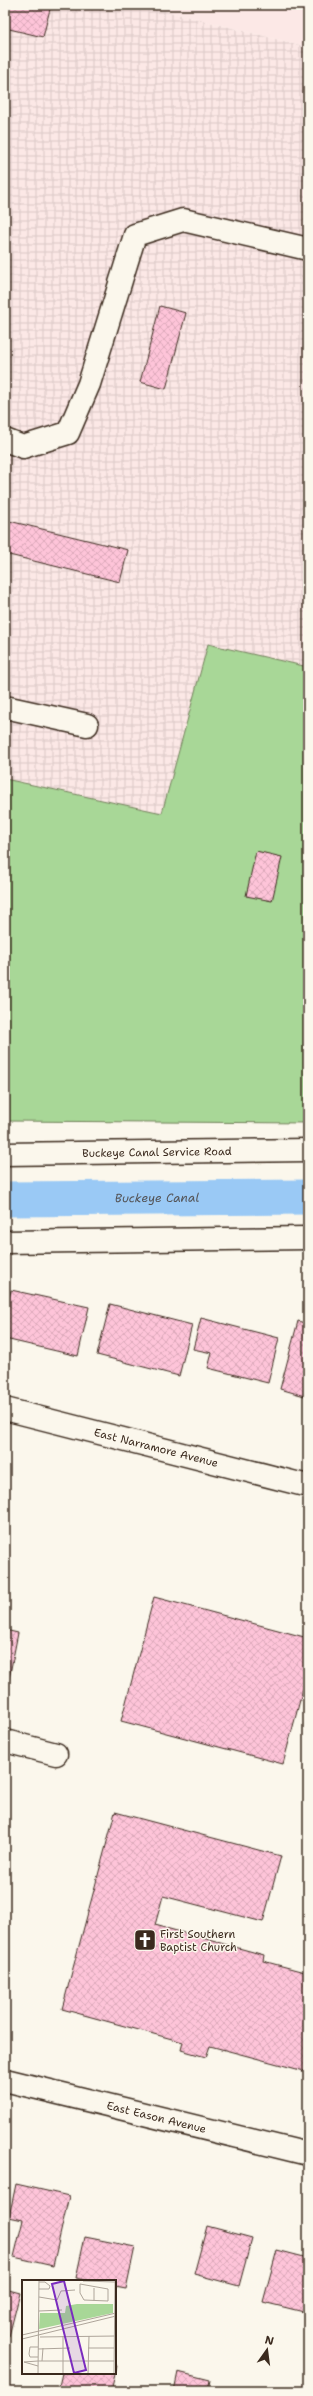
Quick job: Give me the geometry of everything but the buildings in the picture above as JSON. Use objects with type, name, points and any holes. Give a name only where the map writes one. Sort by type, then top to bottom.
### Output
[{"type":"street","points":[[5,440],[23,446],[68,433],[89,384],[135,236],[183,220],[308,249]]},
{"type":"street","points":[[5,707],[87,725]]},
{"type":"street","name":"Buckeye Canal Service Road","points":[[5,1154],[308,1150]]},
{"type":"street","points":[[5,1242],[308,1238]]},
{"type":"street","name":"East Narramore Avenue","points":[[5,1408],[308,1486]]},
{"type":"street","points":[[5,1741],[56,1754]]},
{"type":"street","name":"East Eason Avenue","points":[[5,2080],[308,2154]]},
{"type":"shaded area","points":[[5,5],[141,5],[308,47],[308,667],[208,644],[162,813],[5,779]]},
{"type":"shaded area","points":[[141,5],[308,5],[308,47]]},
{"type":"green space","points":[[208,644],[308,667],[308,1123],[5,1121],[5,779],[162,813]]},
{"type":"waterway","name":"Buckeye Canal","points":[[5,1199],[308,1197]]},
{"type":"place","name":"First Southern Baptist Church","points":[[145,1940]]}]
